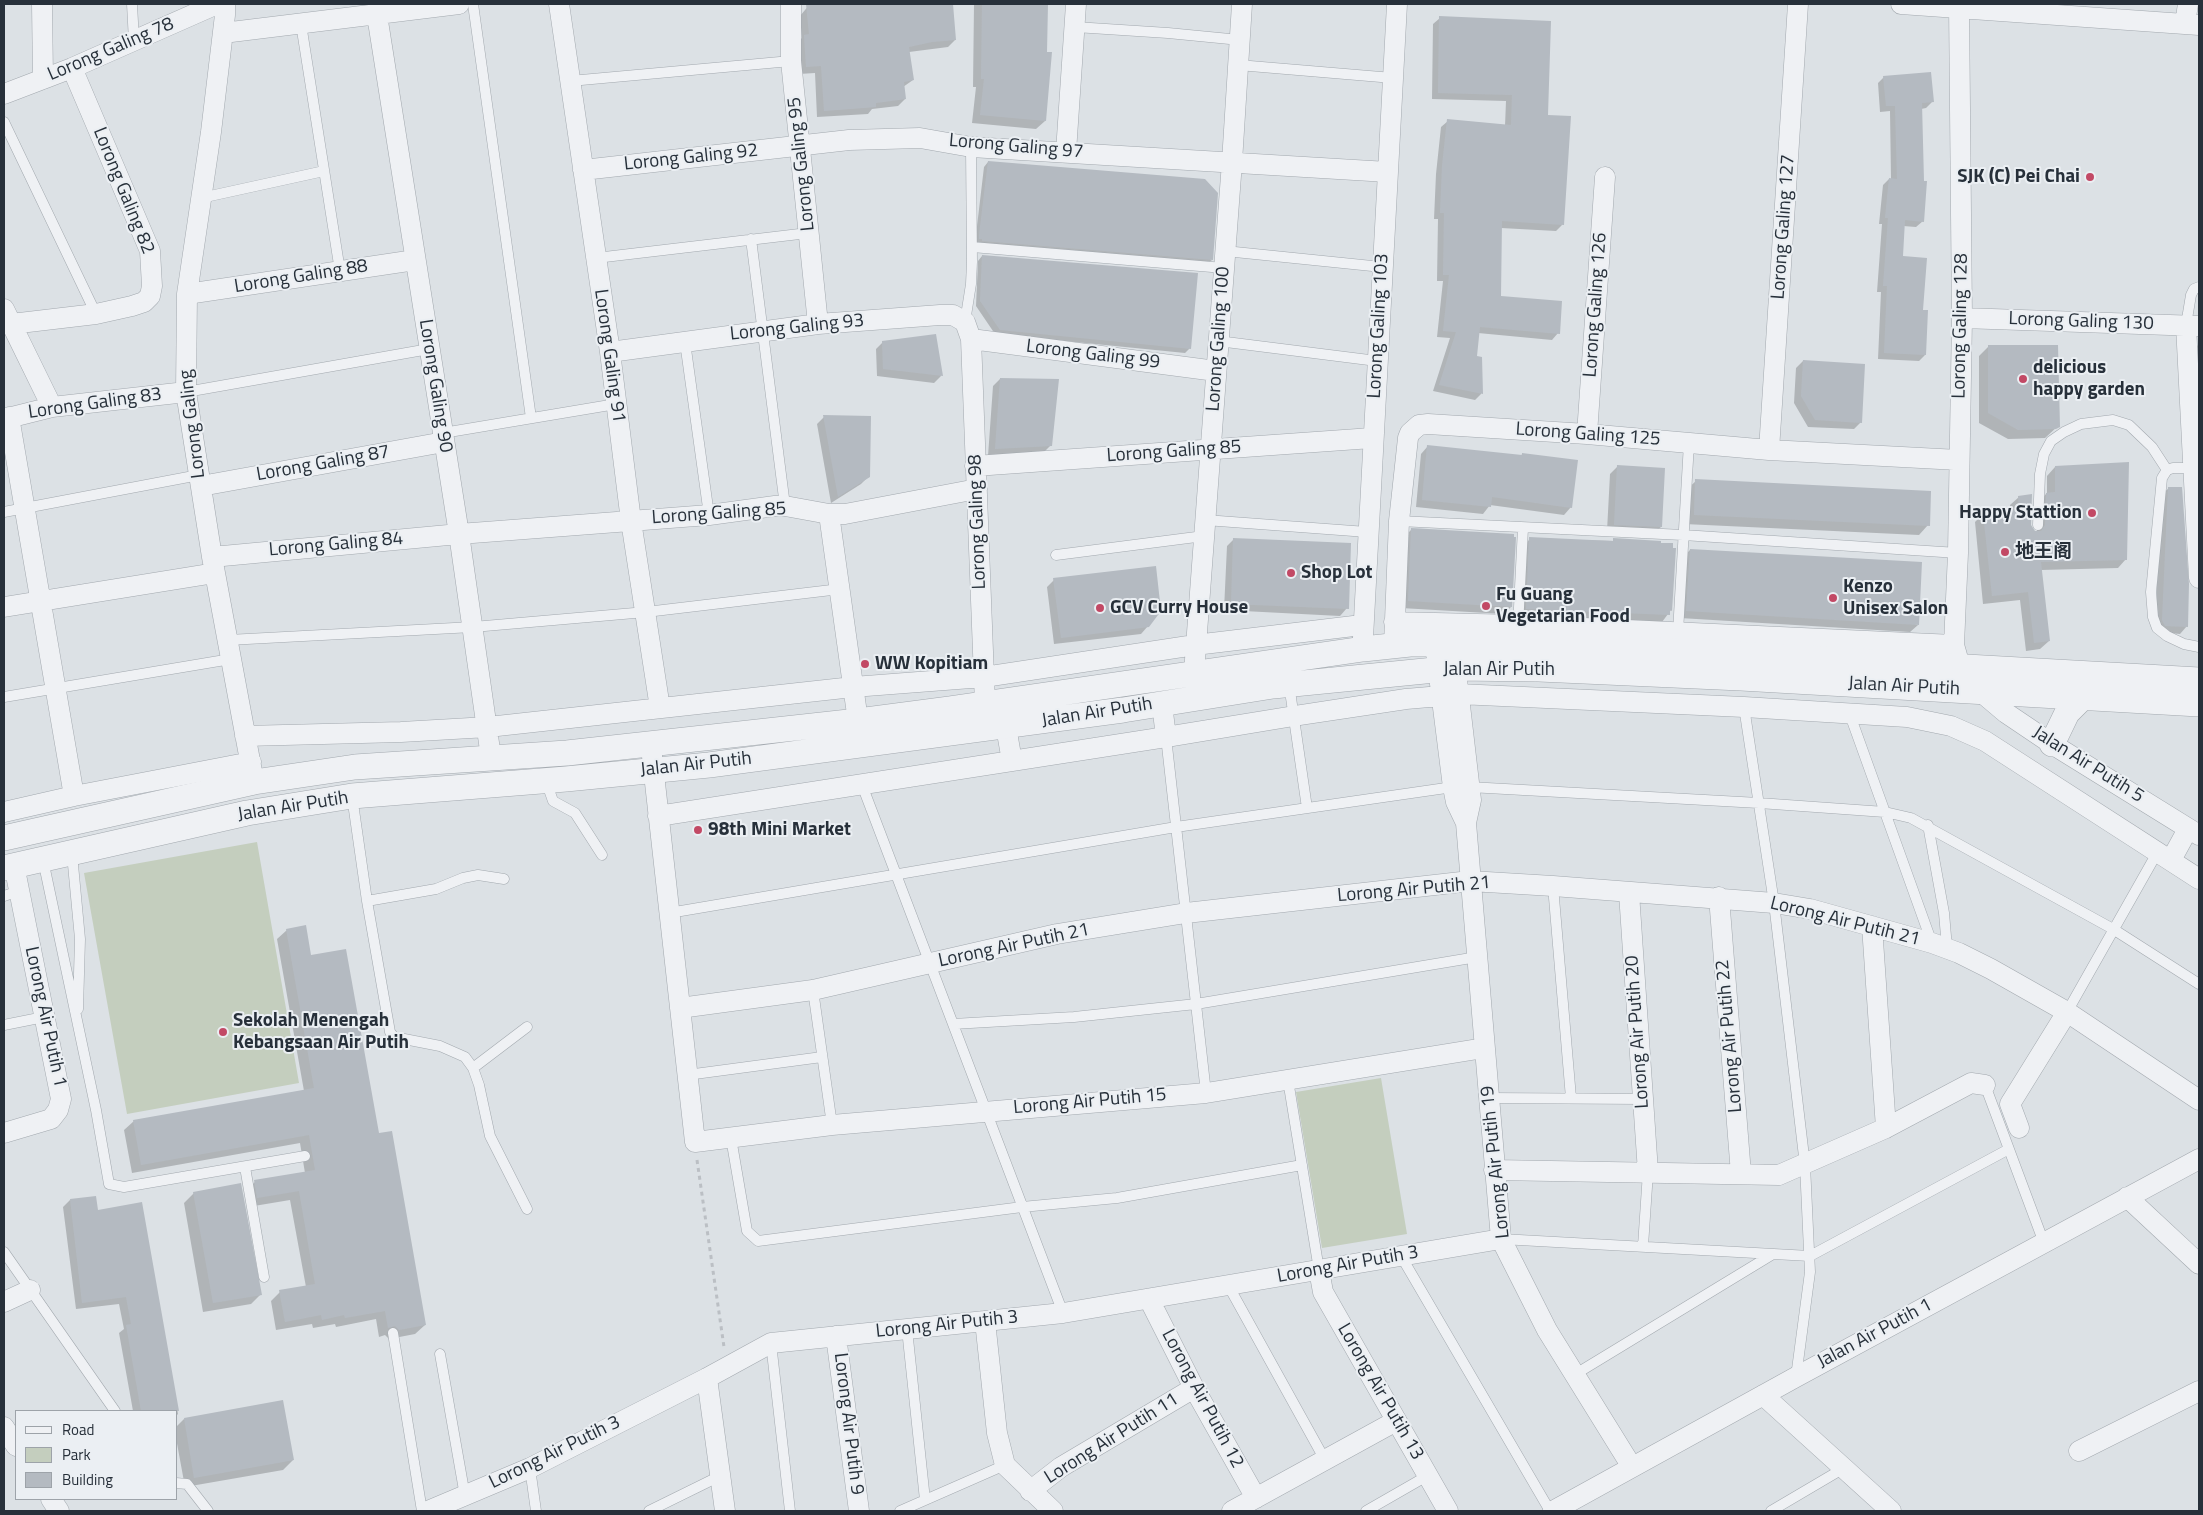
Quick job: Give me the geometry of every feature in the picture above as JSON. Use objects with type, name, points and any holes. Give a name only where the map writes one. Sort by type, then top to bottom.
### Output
[{"type":"street","points":[[42,4],[43,79]]},
{"type":"street","name":"Lorong Galing 78","points":[[4,94],[72,68],[217,4]]},
{"type":"street","name":"Lorong Galing","points":[[225,4],[223,33],[187,294],[186,392],[214,565],[252,772]]},
{"type":"street","points":[[223,33],[460,4]]},
{"type":"street","name":"Lorong Galing 91","points":[[559,4],[610,352],[631,521],[660,708]]},
{"type":"street","name":"Lorong Galing 95","points":[[791,4],[791,61],[818,324]]},
{"type":"street","points":[[1066,152],[1076,4]]},
{"type":"street","name":"Lorong Galing 100","points":[[1194,673],[1212,449],[1242,4]]},
{"type":"street","name":"Lorong Galing 103","points":[[1363,637],[1372,438],[1397,4]]},
{"type":"street","name":"Lorong Galing 127","points":[[1769,450],[1798,4]]},
{"type":"street","points":[[1901,4],[1959,6],[2192,24],[2188,4]]},
{"type":"street","name":"Lorong Galing 128","points":[[1957,656],[1962,318],[1959,6]]},
{"type":"street","name":"Lorong Galing 90","points":[[377,15],[459,534],[491,757]]},
{"type":"street","name":"Lorong Galing 82","points":[[8,316],[96,314],[144,302],[150,296],[152,286],[150,251],[72,68]]},
{"type":"street","name":"Lorong Galing 97","points":[[800,145],[849,140],[920,138],[971,147],[1388,172]]},
{"type":"street","name":"Lorong Galing 92","points":[[583,170],[800,145]]},
{"type":"street","name":"Lorong Galing 126","points":[[1587,434],[1605,177]]},
{"type":"street","name":"Lorong Galing 88","points":[[187,294],[415,260]]},
{"type":"street","name":"Lorong Galing 93","points":[[610,352],[818,324],[940,315],[953,315],[968,331]]},
{"type":"street","points":[[8,316],[52,407]]},
{"type":"street","name":"Lorong Galing 130","points":[[1962,318],[2193,325]]},
{"type":"street","points":[[2193,325],[2199,578]]},
{"type":"street","name":"Lorong Galing 99","points":[[968,331],[1216,371]]},
{"type":"street","name":"Lorong Galing 98","points":[[968,331],[976,466],[985,704]]},
{"type":"street","name":"Lorong Galing 83","points":[[7,418],[52,407],[186,392]]},
{"type":"street","points":[[7,418],[42,601],[74,796]]},
{"type":"street","name":"Lorong Galing 125","points":[[1394,634],[1399,520],[1408,438],[1410,433],[1419,425],[1587,434],[1769,450],[1959,460]]},
{"type":"street","name":"Lorong Galing 87","points":[[200,481],[444,438]]},
{"type":"street","name":"Lorong Galing 85","points":[[976,466],[1372,438]]},
{"type":"street","name":"Lorong Galing 85","points":[[459,534],[709,515],[785,506],[829,514],[865,511],[977,489]]},
{"type":"street","points":[[829,514],[858,721]]},
{"type":"street","name":"Lorong Galing 84","points":[[4,607],[42,601],[214,565],[459,534]]},
{"type":"street","points":[[1394,634],[1678,632],[1957,656],[1980,691]]},
{"type":"street","name":"Jalan Air Putih","points":[[4,838],[252,772],[567,753],[858,721],[1194,673],[1363,637],[1394,634],[1445,656],[1539,669],[1742,678],[2199,704]]},
{"type":"street","name":"Jalan Air Putih","points":[[9,867],[248,813],[352,796],[546,781],[709,765],[1006,727],[1289,684],[1445,656],[1517,634],[1626,648],[1957,656],[2199,680]]},
{"type":"street","points":[[246,736],[401,732],[488,727],[853,687],[984,677],[1195,645],[1363,637]]},
{"type":"street","name":"Lorong Air Putih 19","points":[[1445,656],[1461,786],[1456,802],[1466,823],[1501,1239],[1547,1330],[1632,1467]]},
{"type":"street","points":[[1055,666],[1060,692]]},
{"type":"street","points":[[1742,678],[1744,707]]},
{"type":"street","name":"Jalan Air Putih 5","points":[[1980,691],[2006,713],[2052,744],[2194,832]]},
{"type":"street","points":[[658,816],[1406,699],[1449,695],[1744,707],[1907,717],[1951,726],[1976,737],[2199,879]]},
{"type":"street","points":[[2052,744],[2067,713],[2083,697]]},
{"type":"street","points":[[1162,704],[1166,737]]},
{"type":"street","points":[[1006,727],[1012,761]]},
{"type":"street","points":[[650,744],[695,1142]]},
{"type":"street","points":[[4,812],[74,796],[252,772]]},
{"type":"street","points":[[2164,856],[2194,832]]},
{"type":"street","name":"Lorong Air Putih 1","points":[[4,1133],[51,1119],[58,1110],[61,1099],[44,1017],[11,894],[9,867]]},
{"type":"street","name":"Lorong Air Putih 21","points":[[680,1008],[813,990],[1057,934],[1186,913],[1470,881],[1553,886],[1629,893],[1719,897],[1774,903],[1810,909],[1939,945],[1992,969],[2067,1012],[2199,1100]]},
{"type":"street","name":"Lorong Air Putih 20","points":[[1629,893],[1648,1172]]},
{"type":"street","name":"Lorong Air Putih 22","points":[[1719,897],[1741,1174]]},
{"type":"street","points":[[1872,926],[1886,1128]]},
{"type":"street","points":[[2020,1128],[2010,1104],[2067,1012]]},
{"type":"street","name":"Lorong Air Putih 15","points":[[695,1142],[832,1125],[986,1110],[1206,1093],[1484,1048]]},
{"type":"street","points":[[1494,1170],[1779,1175],[1886,1128],[1971,1083],[1985,1085]]},
{"type":"street","name":"Jalan Air Putih 1","points":[[1551,1511],[2199,1159]]},
{"type":"street","points":[[2128,1197],[2199,1264]]},
{"type":"street","name":"Lorong Air Putih 3","points":[[428,1511],[530,1468],[708,1378],[771,1343],[1062,1314],[1501,1239]]},
{"type":"street","name":"Lorong Air Putih 13","points":[[1319,1270],[1323,1292],[1448,1511]]},
{"type":"street","points":[[4,1302],[30,1290]]},
{"type":"street","name":"Lorong Air Putih 12","points":[[1149,1298],[1194,1388],[1256,1498]]},
{"type":"street","points":[[985,1321],[997,1433],[1005,1465],[1053,1511]]},
{"type":"street","name":"Lorong Air Putih 9","points":[[836,1336],[859,1511]]},
{"type":"street","points":[[708,1378],[725,1511]]},
{"type":"street","name":"Lorong Air Putih 11","points":[[1030,1491],[1061,1467],[1194,1388]]},
{"type":"street","points":[[2079,1451],[2199,1391]]},
{"type":"street","points":[[1763,1395],[1891,1511]]},
{"type":"street","points":[[1232,1511],[1396,1421]]},
{"type":"street","points":[[4,1427],[15,1444]]},
{"type":"street","points":[[52,1500],[59,1511]]},
{"type":"lane","points":[[132,4],[134,41]]},
{"type":"lane","points":[[473,4],[531,418]]},
{"type":"lane","points":[[301,24],[340,271]]},
{"type":"lane","points":[[1075,27],[1240,40]]},
{"type":"lane","points":[[570,81],[791,61]]},
{"type":"lane","points":[[1238,65],[1393,78]]},
{"type":"lane","points":[[4,122],[96,314]]},
{"type":"lane","points":[[968,331],[972,247],[971,147]]},
{"type":"lane","points":[[201,198],[324,171]]},
{"type":"lane","points":[[596,258],[808,233]]},
{"type":"lane","points":[[751,239],[785,506]]},
{"type":"lane","points":[[972,247],[1382,267]]},
{"type":"lane","points":[[2193,325],[2191,295],[2194,289],[2199,287]]},
{"type":"lane","points":[[1218,341],[1377,361]]},
{"type":"lane","points":[[685,342],[709,515]]},
{"type":"lane","points":[[186,392],[429,349]]},
{"type":"lane","points":[[444,438],[531,418],[616,404]]},
{"type":"lane","points":[[2038,525],[2040,474],[2044,454],[2051,441],[2081,424],[2113,420],[2129,425],[2144,438],[2166,470]]},
{"type":"lane","points":[[1678,632],[1688,443]]},
{"type":"lane","points":[[2196,468],[2173,468],[2166,470],[2162,478],[2151,592],[2153,617],[2157,628],[2167,636],[2184,644],[2199,647]]},
{"type":"lane","points":[[4,512],[25,507],[200,481]]},
{"type":"lane","points":[[1399,520],[1683,535],[1958,553]]},
{"type":"lane","points":[[1056,555],[1205,528],[1367,532]]},
{"type":"lane","points":[[1517,634],[1523,528]]},
{"type":"lane","points":[[4,697],[57,690],[229,649],[646,612],[840,589]]},
{"type":"lane","points":[[1289,684],[1307,808]]},
{"type":"lane","points":[[1744,707],[1774,903],[1805,1165],[1810,1256],[1796,1377]]},
{"type":"lane","points":[[1850,715],[1885,812],[1939,945]]},
{"type":"lane","points":[[1166,737],[1206,1093]]},
{"type":"lane","points":[[546,781],[553,801],[575,812],[602,855]]},
{"type":"lane","points":[[862,785],[1062,1314]]},
{"type":"lane","points":[[669,913],[1176,827],[1461,786],[1885,812],[1912,818],[2113,929],[2199,984]]},
{"type":"lane","points":[[352,796],[367,901],[390,1032],[394,1037],[453,1050],[464,1057],[473,1068],[479,1085],[490,1136],[527,1209]]},
{"type":"lane","points":[[1928,826],[1944,913],[1939,945]]},
{"type":"lane","points":[[72,853],[80,939],[80,989],[77,1020]]},
{"type":"lane","points":[[2067,1012],[2113,929],[2164,856]]},
{"type":"lane","points":[[43,859],[109,1184],[124,1187],[304,1156]]},
{"type":"lane","points":[[367,901],[436,889],[463,878],[478,875],[504,879]]},
{"type":"lane","points":[[1553,886],[1571,1098]]},
{"type":"lane","points":[[952,1024],[1074,1017],[1196,1004],[1477,957]]},
{"type":"lane","points":[[813,990],[832,1125]]},
{"type":"lane","points":[[4,1025],[44,1017]]},
{"type":"lane","points":[[473,1068],[527,1027]]},
{"type":"lane","points":[[687,1075],[822,1057]]},
{"type":"lane","points":[[1288,1080],[1319,1270]]},
{"type":"lane","points":[[1985,1085],[2044,1243]]},
{"type":"lane","points":[[1488,1098],[1643,1099]]},
{"type":"lane","points":[[731,1138],[747,1231],[758,1241],[1022,1207],[1117,1198],[1302,1165]]},
{"type":"lane","points":[[1501,1239],[1810,1256],[2009,1149]]},
{"type":"lane","points":[[245,1167],[264,1276]]},
{"type":"lane","points":[[1643,1246],[1648,1172]]},
{"type":"lane","points":[[4,1252],[113,1410]]},
{"type":"lane","points":[[1574,1375],[1773,1254]]},
{"type":"lane","points":[[1401,1256],[1551,1511]]},
{"type":"lane","points":[[1228,1285],[1325,1460]]},
{"type":"lane","points":[[907,1329],[925,1500]]},
{"type":"lane","points":[[393,1333],[422,1511]]},
{"type":"lane","points":[[771,1343],[790,1511]]},
{"type":"lane","points":[[440,1354],[465,1496]]},
{"type":"lane","points":[[900,1511],[1005,1465]]},
{"type":"lane","points":[[530,1468],[536,1511]]},
{"type":"lane","points":[[1771,1511],[1844,1468]]},
{"type":"lane","points":[[649,1511],[720,1476]]},
{"type":"lane","points":[[1366,1511],[1428,1476]]},
{"type":"lane","points":[[178,1483],[187,1484],[208,1511]]},
{"type":"path","points":[[695,1142],[727,1367]]},
{"type":"green space","points":[[257,842],[299,1083],[127,1114],[84,873]]},
{"type":"green space","points":[[1381,1078],[1407,1234],[1322,1248],[1296,1092]]},
{"type":"building","points":[[806,4],[953,4],[956,40],[932,42],[909,47],[914,80],[904,82],[906,99],[876,103],[876,107],[824,111],[821,66],[806,67],[804,35],[809,34]]},
{"type":"building","points":[[982,4],[1048,4],[1047,52],[1052,52],[1046,121],[980,115],[984,79],[981,79]]},
{"type":"building","points":[[1439,16],[1551,21],[1548,115],[1571,116],[1564,225],[1502,221],[1501,296],[1562,301],[1560,334],[1480,327],[1477,356],[1482,357],[1483,394],[1439,385],[1456,332],[1443,331],[1449,275],[1443,275],[1444,213],[1440,213],[1442,166],[1447,119],[1511,125],[1512,95],[1438,93]]},
{"type":"building","points":[[1931,72],[1934,102],[1922,103],[1924,181],[1927,181],[1924,222],[1905,220],[1903,256],[1927,258],[1923,310],[1928,310],[1926,355],[1884,353],[1887,286],[1883,286],[1888,218],[1885,218],[1889,178],[1897,179],[1895,106],[1886,106],[1883,76]]},
{"type":"building","points":[[988,161],[1205,179],[1218,193],[1213,260],[982,241],[982,239],[979,239],[979,235]]},
{"type":"building","points":[[982,255],[1198,273],[1191,349],[1000,330],[980,301]]},
{"type":"building","points":[[936,334],[943,376],[883,369],[882,341]]},
{"type":"building","name":"delicious happy garden","points":[[1988,345],[2058,345],[2060,427],[2056,429],[2018,430],[1988,413]]},
{"type":"building","points":[[1803,360],[1865,364],[1862,423],[1815,420],[1801,396]]},
{"type":"building","points":[[1000,378],[1059,379],[1052,446],[995,449]]},
{"type":"building","points":[[823,415],[871,416],[870,477],[838,497]]},
{"type":"building","points":[[1427,445],[1578,460],[1572,508],[1492,497],[1491,507],[1422,500]]},
{"type":"building","points":[[2129,462],[2127,560],[2041,562],[2050,641],[2034,643],[2028,592],[1992,596],[1983,513],[2019,509],[2018,496],[2032,494],[2031,525],[2035,531],[2041,531],[2045,525],[2046,493],[2055,492],[2055,466]]},
{"type":"building","points":[[1617,465],[1665,468],[1662,527],[1614,525]]},
{"type":"building","points":[[1695,479],[1931,491],[1930,526],[1694,515]]},
{"type":"building","points":[[2168,487],[2182,487],[2189,584],[2188,627],[2165,626],[2162,620]]},
{"type":"building","points":[[1411,528],[1514,534],[1514,537],[1516,537],[1512,607],[1408,601]]},
{"type":"building","points":[[1529,537],[1613,541],[1613,538],[1673,543],[1673,548],[1676,548],[1672,611],[1670,610],[1670,615],[1526,609]]},
{"type":"building","name":"Shop Lot","points":[[1233,538],[1351,543],[1349,609],[1231,604]]},
{"type":"building","points":[[1690,549],[1922,562],[1919,625],[1686,611]]},
{"type":"building","points":[[1156,566],[1161,611],[1149,627],[1061,638],[1053,578]]},
{"type":"building","points":[[306,925],[311,955],[346,949],[379,1133],[392,1131],[426,1325],[399,1330],[395,1326],[388,1328],[385,1311],[345,1318],[344,1315],[322,1320],[321,1315],[285,1322],[279,1290],[315,1284],[299,1191],[257,1198],[254,1180],[315,1170],[309,1135],[141,1165],[133,1120],[314,1088],[286,929]]},
{"type":"building","points":[[241,1183],[262,1295],[213,1303],[193,1192]]},
{"type":"building","points":[[96,1196],[98,1210],[142,1202],[179,1411],[141,1410],[126,1325],[131,1324],[126,1297],[82,1303],[70,1199]]},
{"type":"building","points":[[283,1400],[294,1460],[194,1478],[184,1418]]},
{"type":"place","name":"SJK (C) Pei Chai","points":[[2090,177]]},
{"type":"place","name":"delicious happy garden","points":[[2023,379]]},
{"type":"place","name":"Happy Stattion","points":[[2092,513]]},
{"type":"place","name":"地王阁","points":[[2005,552]]},
{"type":"place","name":"Shop Lot","points":[[1291,573]]},
{"type":"place","name":"Kenzo Unisex Salon","points":[[1833,598]]},
{"type":"place","name":"Fu Guang Vegetarian Food","points":[[1486,606]]},
{"type":"place","name":"GCV Curry House","points":[[1100,608]]},
{"type":"place","name":"WW Kopitiam","points":[[865,664]]},
{"type":"place","name":"98th Mini Market","points":[[698,830]]},
{"type":"place","name":"Sekolah Menengah Kebangsaan Air Putih","points":[[223,1032]]}]
